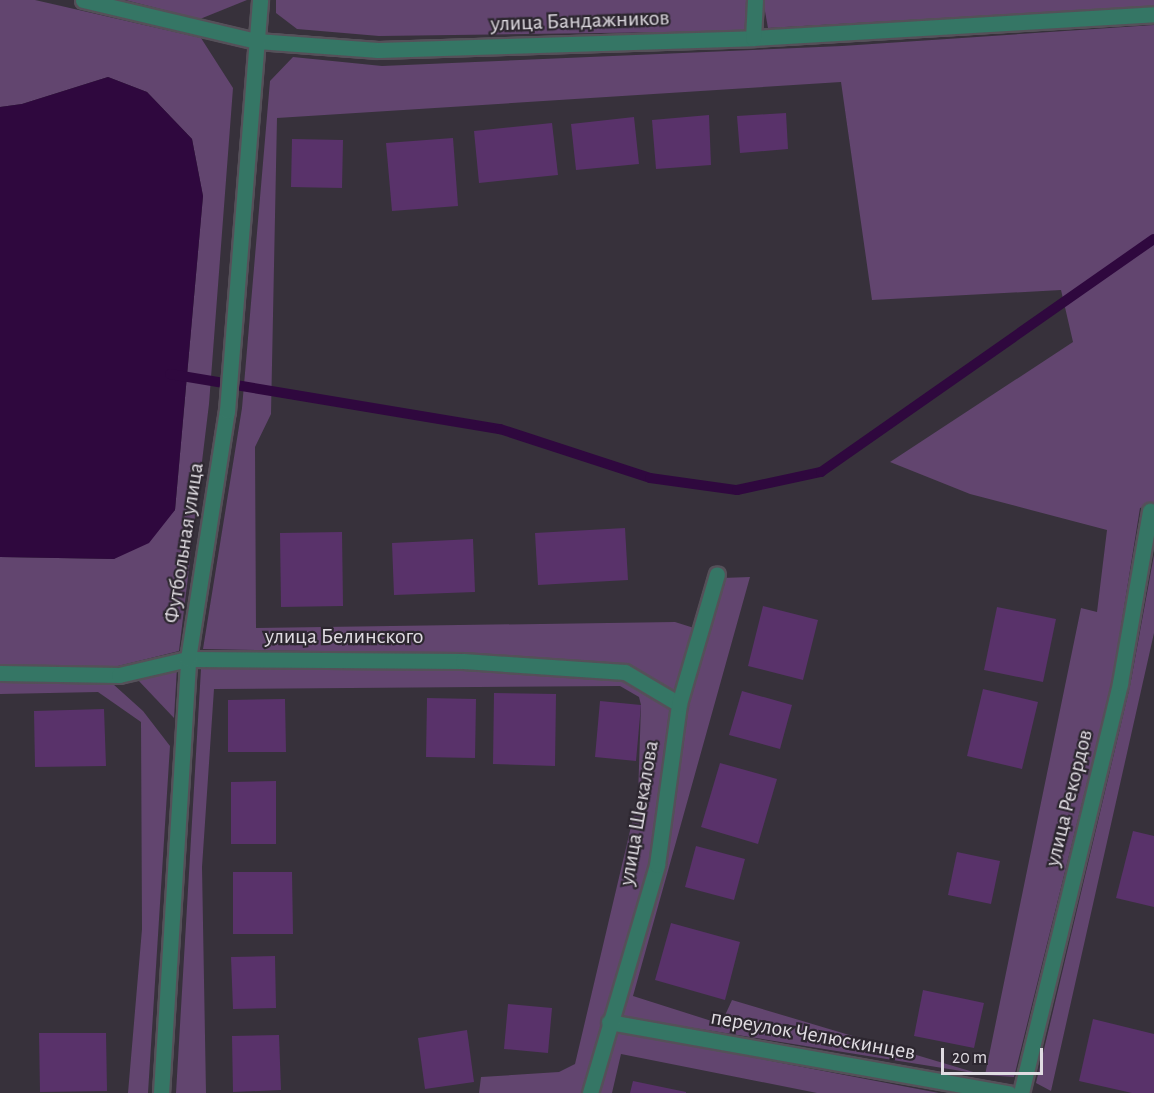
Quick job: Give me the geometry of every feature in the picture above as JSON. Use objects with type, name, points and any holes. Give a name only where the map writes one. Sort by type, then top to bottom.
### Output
[{"type":"street","name":"улица Бандажников","points":[[83,0],[257,41],[378,50],[753,38],[1154,14]]},
{"type":"street","name":"Футбольная улица","points":[[161,1093],[188,659],[227,411],[260,0]]},
{"type":"street","points":[[753,38],[755,0]]},
{"type":"street","name":"улица Рекордов","points":[[1021,1093],[1120,683],[1150,511]]},
{"type":"street","name":"улица Шекалова","points":[[590,1093],[657,865],[679,704],[717,574]]},
{"type":"street","name":"улица Белинского","points":[[0,673],[119,675],[188,659],[463,661],[626,672],[679,704]]},
{"type":"street","name":"переулок Челюскинцев","points":[[609,1022],[1009,1093]]},
{"type":"shaded area","points":[[0,0],[35,0],[201,38],[233,88],[209,404],[179,651],[114,667],[0,665],[0,557],[114,559],[175,510],[203,196],[192,139],[147,92],[108,77],[22,104],[0,107]]},
{"type":"shaded area","points":[[125,0],[247,0],[200,19]]},
{"type":"shaded area","points":[[276,0],[749,0],[747,31],[379,36],[297,29],[276,13]]},
{"type":"shaded area","points":[[763,0],[1154,0],[1154,6],[768,28]]},
{"type":"shaded area","points":[[1154,25],[1154,504],[1140,508],[1112,682],[1014,1077],[985,1075],[1081,608],[1097,612],[1107,530],[970,494],[890,462],[1073,342],[1061,290],[872,300],[841,82],[277,118],[271,414],[255,447],[256,628],[675,622],[694,628],[674,695],[627,664],[459,654],[203,649],[242,408],[270,81],[293,57],[382,66],[842,46]]},
{"type":"shaded area","points":[[108,77],[147,92],[192,139],[203,196],[175,510],[149,543],[114,559],[0,557],[0,107],[22,104]]},
{"type":"shaded area","points":[[1154,555],[1154,633],[1051,1091],[1036,1083],[1130,686]]},
{"type":"shaded area","points":[[750,577],[633,996],[721,1024],[732,1000],[980,1074],[619,1016],[685,711],[722,578]]},
{"type":"shaded area","points":[[463,667],[624,677],[670,710],[649,866],[582,1093],[479,1093],[481,1077],[559,1072],[575,1064],[638,797],[641,705],[639,697],[620,686],[214,689],[202,867],[206,1093],[176,1093],[201,669]]},
{"type":"shaded area","points":[[177,668],[174,718],[137,679]]},
{"type":"shaded area","points":[[0,682],[113,684],[143,711],[170,746],[148,1093],[128,1093],[142,929],[141,722],[98,692],[0,694]]},
{"type":"shaded area","points":[[614,1031],[939,1093],[817,1093],[621,1054],[612,1093],[598,1093]]},
{"type":"building","points":[[786,113],[788,149],[740,153],[737,116]]},
{"type":"building","points":[[709,115],[711,165],[656,169],[652,120]]},
{"type":"building","points":[[634,117],[639,164],[576,170],[571,124]]},
{"type":"building","points":[[552,123],[558,175],[479,183],[474,131]]},
{"type":"building","points":[[453,138],[458,206],[392,211],[386,143]]},
{"type":"building","points":[[292,139],[343,140],[342,188],[291,187]]},
{"type":"building","points":[[625,528],[628,580],[538,585],[535,533]]},
{"type":"building","points":[[342,532],[343,606],[281,607],[280,533]]},
{"type":"building","points":[[473,539],[475,592],[394,595],[392,543]]},
{"type":"building","points":[[763,606],[818,620],[803,680],[748,666]]},
{"type":"building","points":[[997,607],[1056,619],[1043,682],[984,670]]},
{"type":"building","points":[[983,689],[1038,702],[1022,769],[967,756]]},
{"type":"building","points":[[742,691],[792,705],[780,749],[729,735]]},
{"type":"building","points":[[494,693],[556,694],[555,766],[493,764]]},
{"type":"building","points":[[427,698],[476,699],[475,758],[426,757]]},
{"type":"building","points":[[285,699],[286,752],[228,752],[228,700]]},
{"type":"building","points":[[600,701],[641,705],[636,761],[595,757]]},
{"type":"building","points":[[104,709],[106,766],[35,767],[34,711]]},
{"type":"building","points":[[720,763],[777,779],[758,844],[701,827]]},
{"type":"building","points":[[276,781],[276,844],[231,844],[231,782]]},
{"type":"building","points":[[1133,831],[1154,836],[1154,907],[1116,898]]},
{"type":"building","points":[[696,846],[745,859],[734,900],[685,887]]},
{"type":"building","points":[[957,852],[1000,861],[991,904],[948,895]]},
{"type":"building","points":[[233,872],[292,872],[293,934],[233,934]]},
{"type":"building","points":[[671,923],[740,942],[725,1000],[655,980]]},
{"type":"building","points":[[275,956],[276,1008],[233,1009],[231,957]]},
{"type":"building","points":[[923,990],[984,1003],[974,1048],[914,1036]]},
{"type":"building","points":[[508,1004],[552,1008],[548,1053],[504,1049]]},
{"type":"building","points":[[1093,1019],[1154,1034],[1154,1093],[1132,1093],[1079,1081]]},
{"type":"building","points":[[467,1030],[474,1082],[425,1089],[418,1038]]},
{"type":"building","points":[[39,1033],[106,1033],[107,1091],[40,1092]]},
{"type":"building","points":[[279,1035],[281,1090],[233,1092],[232,1036]]},
{"type":"building","points":[[633,1081],[686,1092],[686,1093],[630,1093]]},
{"type":"waterway","points":[[170,374],[500,429],[650,478],[737,490],[821,472],[1154,239]]}]
